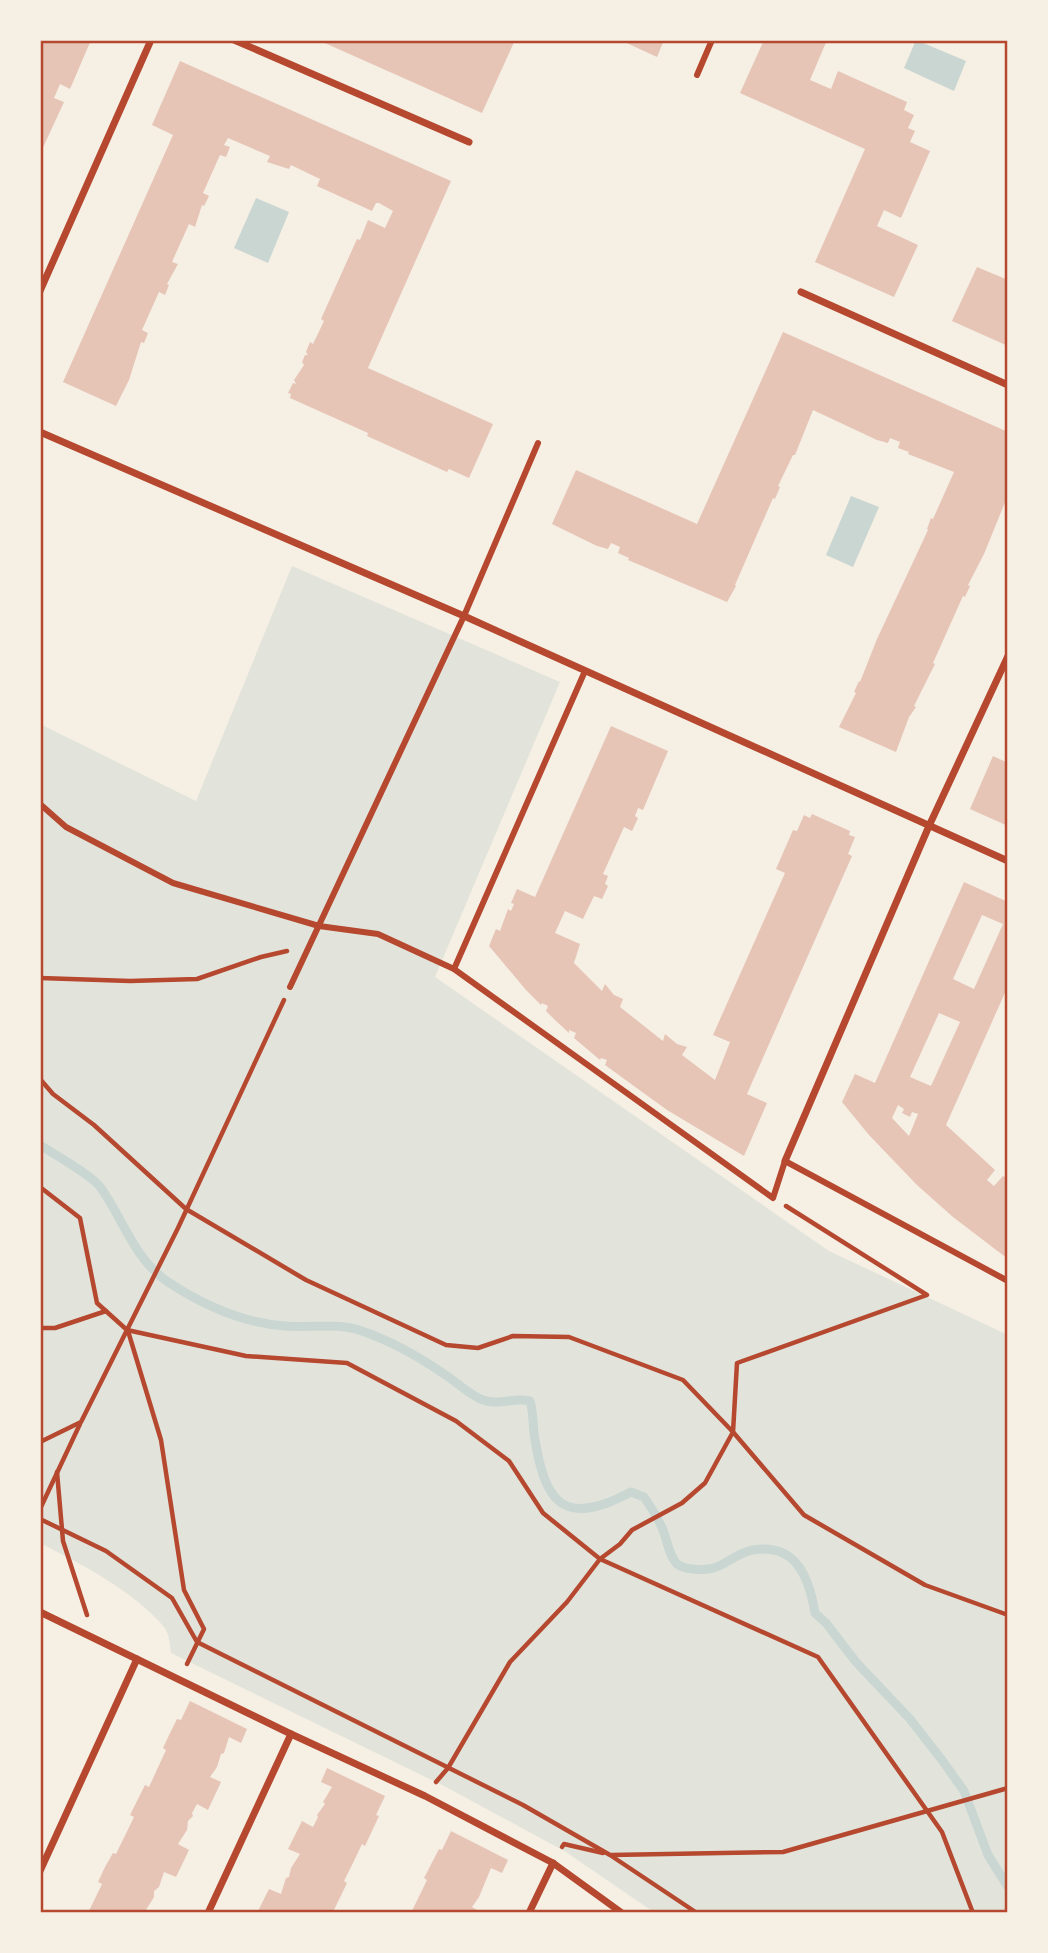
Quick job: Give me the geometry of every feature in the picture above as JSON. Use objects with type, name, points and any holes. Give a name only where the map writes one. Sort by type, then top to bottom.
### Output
[{"type":"street","points":[[40,291],[151,40]]},
{"type":"street","points":[[234,40],[469,142]]},
{"type":"street","points":[[697,75],[712,40]]},
{"type":"street","points":[[801,292],[1008,385]]},
{"type":"street","points":[[40,432],[464,616],[1008,861]]},
{"type":"street","points":[[290,987],[464,616],[538,443]]},
{"type":"street","points":[[40,804],[66,827],[173,883],[319,926],[378,934],[454,969],[773,1198],[785,1161],[929,826],[1008,656]]},
{"type":"street","points":[[454,969],[585,671]]},
{"type":"street","points":[[785,1161],[1008,1281]]},
{"type":"street","points":[[40,1612],[425,1796],[553,1863],[622,1913]]},
{"type":"street","points":[[40,1871],[137,1660]]},
{"type":"street","points":[[208,1913],[291,1734]]},
{"type":"street","points":[[530,1913],[553,1863]]},
{"type":"path","points":[[40,978],[130,981],[197,979],[261,957],[309,946]]},
{"type":"path","points":[[40,1509],[178,1228],[290,987]]},
{"type":"path","points":[[40,1079],[53,1094],[94,1125],[186,1209],[306,1280],[446,1345],[478,1348],[513,1336],[569,1337],[683,1380],[733,1432],[804,1515],[925,1585],[1008,1615]]},
{"type":"path","points":[[40,1187],[80,1218],[97,1303],[127,1330],[246,1356],[347,1363],[456,1421],[509,1461],[543,1513],[600,1559],[818,1657],[942,1832],[973,1913]]},
{"type":"path","points":[[425,1796],[448,1768],[510,1662],[567,1602],[600,1559],[620,1544],[632,1530],[682,1503],[705,1483],[733,1432],[737,1363],[927,1296],[773,1198]]},
{"type":"path","points":[[40,1328],[55,1328],[106,1311]]},
{"type":"path","points":[[127,1330],[161,1440],[184,1590],[204,1629],[179,1680]]},
{"type":"path","points":[[40,1442],[81,1422]]},
{"type":"path","points":[[57,1472],[63,1541],[95,1639]]},
{"type":"path","points":[[40,1519],[106,1551],[172,1598],[197,1642],[523,1805],[610,1855],[697,1913]]},
{"type":"path","points":[[553,1863],[564,1844],[610,1855],[783,1852],[1008,1788]]},
{"type":"shaded area","points":[[916,40],[966,61],[954,91],[904,68]]},
{"type":"shaded area","points":[[256,198],[289,212],[268,263],[234,248]]},
{"type":"shaded area","points":[[851,496],[879,507],[853,567],[826,555]]},
{"type":"shaded area","points":[[292,566],[560,682],[435,977],[829,1251],[1008,1335],[1008,1913],[655,1913],[566,1852],[446,1787],[171,1653],[166,1630],[138,1602],[106,1579],[40,1543],[40,724],[196,801]]},
{"type":"building","points":[[40,40],[91,40],[70,89],[60,84],[54,98],[64,102],[40,154]]},
{"type":"building","points":[[318,40],[515,40],[482,113]]},
{"type":"building","points":[[620,40],[664,40],[657,57]]},
{"type":"building","points":[[764,40],[827,40],[810,80],[831,89],[838,71],[907,102],[904,110],[914,115],[908,128],[915,131],[910,142],[930,151],[901,218],[884,210],[877,226],[918,245],[894,297],[815,262],[865,149],[740,93]]},
{"type":"building","points":[[180,61],[451,181],[368,368],[493,424],[469,478],[449,469],[447,472],[290,398],[291,394],[288,393],[293,383],[296,384],[294,380],[304,365],[302,362],[305,355],[308,355],[306,352],[310,342],[313,344],[324,321],[321,319],[357,239],[360,240],[368,220],[385,228],[393,211],[376,203],[372,211],[317,186],[320,179],[291,165],[289,169],[267,162],[270,156],[228,138],[224,145],[230,147],[226,157],[220,155],[203,193],[209,196],[204,206],[202,205],[195,227],[189,224],[172,262],[178,264],[167,284],[169,285],[165,295],[159,292],[142,330],[148,333],[144,343],[141,342],[129,380],[116,406],[63,382],[173,135],[152,125]]},
{"type":"building","points":[[977,267],[1008,280],[1008,346],[952,321]]},
{"type":"building","points":[[783,332],[1008,432],[1008,495],[896,752],[839,727],[954,472],[908,454],[909,452],[898,448],[900,442],[890,438],[888,443],[877,440],[813,410],[727,602],[628,560],[629,558],[618,553],[620,547],[611,543],[608,549],[597,546],[552,524],[576,470],[697,524]]},
{"type":"building","points":[[611,726],[668,751],[643,810],[638,808],[635,816],[638,818],[632,831],[624,827],[603,874],[608,876],[605,884],[608,886],[602,899],[594,896],[583,919],[565,911],[555,933],[580,944],[574,963],[602,991],[605,984],[614,995],[623,999],[620,1007],[663,1041],[665,1034],[677,1044],[687,1047],[682,1055],[715,1080],[730,1042],[713,1035],[785,873],[776,869],[793,830],[797,831],[804,815],[810,818],[812,814],[850,831],[849,835],[855,837],[848,854],[852,856],[747,1094],[767,1103],[744,1156],[667,1110],[605,1065],[607,1060],[600,1060],[574,1038],[576,1033],[569,1030],[569,1033],[555,1020],[546,1011],[548,1006],[542,1003],[541,1005],[526,990],[489,946],[496,929],[500,931],[508,909],[511,911],[514,904],[511,903],[517,889],[535,897]]},
{"type":"building","points":[[993,756],[1008,763],[1008,826],[970,809]]},
{"type":"building","points":[[964,882],[1008,902],[1008,986],[946,1125],[995,1170],[987,1180],[994,1186],[1003,1176],[1008,1179],[1008,1259],[953,1217],[917,1185],[842,1102],[855,1074],[875,1083]],"holes":[[[982,915],[1003,924],[974,989],[953,979]],[[939,1013],[960,1022],[931,1086],[910,1077]],[[898,1105],[904,1109],[902,1113],[910,1117],[912,1112],[918,1114],[909,1136],[892,1118]]]},
{"type":"building","points":[[190,1701],[247,1729],[241,1743],[229,1737],[224,1753],[210,1777],[221,1782],[208,1810],[197,1804],[188,1821],[187,1830],[178,1844],[189,1850],[176,1877],[164,1872],[144,1913],[88,1913],[102,1884],[98,1882],[105,1867],[113,1853],[116,1854],[134,1817],[130,1815],[145,1785],[149,1787],[166,1750],[163,1748],[170,1733],[177,1719],[181,1720]]},
{"type":"building","points":[[327,1768],[385,1796],[365,1846],[362,1844],[344,1881],[347,1883],[333,1912],[257,1913],[269,1889],[281,1894],[286,1878],[300,1854],[288,1849],[302,1821],[313,1827],[325,1804],[323,1802],[332,1787],[321,1782]]},
{"type":"building","points":[[451,1831],[508,1860],[502,1873],[491,1868],[472,1907],[482,1913],[411,1913],[427,1880],[424,1878]]},
{"type":"waterway","points":[[40,1145],[96,1183],[146,1262],[168,1282],[195,1298],[253,1321],[359,1330],[414,1355],[483,1400],[530,1401],[538,1457],[551,1492],[560,1502],[573,1508],[588,1508],[631,1492],[644,1497],[661,1526],[674,1561],[686,1568],[715,1568],[753,1550],[768,1549],[790,1557],[804,1575],[815,1613],[856,1662],[910,1719],[964,1791],[988,1855],[1008,1887]]}]
